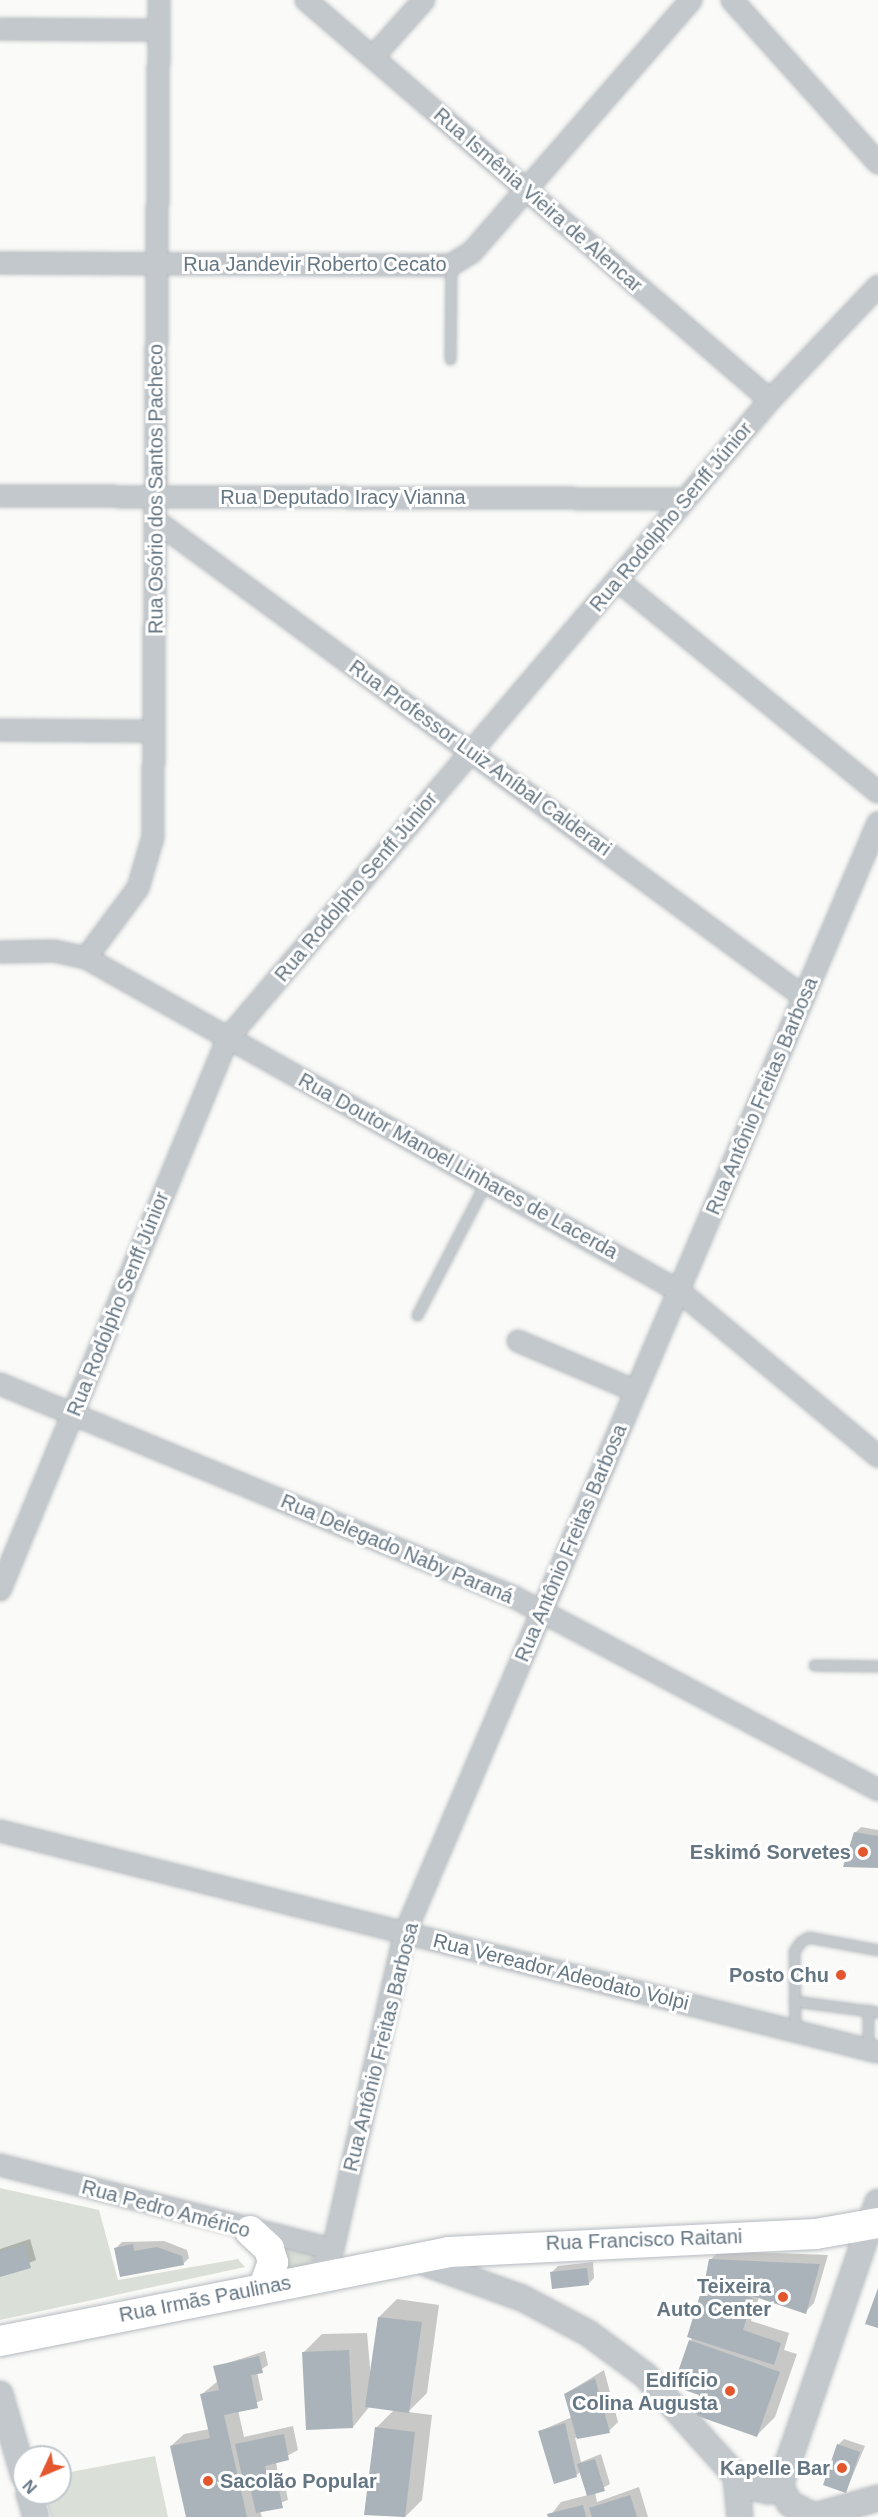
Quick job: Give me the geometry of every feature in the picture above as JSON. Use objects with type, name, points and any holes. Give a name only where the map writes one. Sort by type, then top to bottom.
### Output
[{"type":"main road","name":"Rua Francisco Raitani","points":[[410,2258],[495,2246],[792,2236],[876,2217]]},
{"type":"main road","points":[[250,2231],[271,2256],[264,2287]]},
{"type":"main road","name":"Rua Irmãs Paulinas","points":[[0,2341],[410,2258]]},
{"type":"street","name":"Rua Osório dos Santos Pacheco","points":[[86,958],[127,908],[146,873],[153,837],[159,0]]},
{"type":"street","name":"Rua Ismênia Vieira de Alencar","points":[[306,0],[770,400]]},
{"type":"street","points":[[373,57],[424,0]]},
{"type":"street","name":"Rua Jandevir Roberto Cecato","points":[[0,263],[451,266],[472,252],[691,0]]},
{"type":"street","points":[[732,0],[878,163]]},
{"type":"street","points":[[0,29],[159,30]]},
{"type":"street","name":"Rua Rodolpho Senff Júnior","points":[[0,1590],[228,1038],[770,400],[878,286]]},
{"type":"street","name":"Rua Deputado Iracy Vianna","points":[[0,496],[686,499]]},
{"type":"street","name":"Rua Professor Luiz Aníbal Calderari","points":[[156,521],[804,997]]},
{"type":"street","points":[[617,580],[878,792]]},
{"type":"street","points":[[0,730],[154,731]]},
{"type":"street","name":"Rua Antônio Freitas Barbosa","points":[[314,2277],[333,2249],[405,1933],[878,824]]},
{"type":"street","name":"Rua Doutor Manoel Linhares de Lacerda","points":[[0,952],[54,951],[86,958],[679,1291],[878,1456]]},
{"type":"street","points":[[518,1341],[636,1391]]},
{"type":"street","name":"Rua Delegado Naby Paraná","points":[[0,1384],[542,1611],[878,1790]]},
{"type":"street","name":"Rua Vereador Adeodato Volpi","points":[[0,1831],[873,2051]]},
{"type":"street","name":"Rua Pedro Américo","points":[[0,2165],[250,2231],[333,2249]]},
{"type":"street","points":[[876,2217],[780,2486],[790,2504],[812,2516],[878,2498]]},
{"type":"street","points":[[410,2258],[522,2298],[588,2332],[645,2375],[736,2477],[756,2491],[780,2486]]},
{"type":"street","points":[[0,2394],[15,2445]]},
{"type":"street","points":[[736,2477],[740,2517]]},
{"type":"lane","points":[[450,359],[451,266]]},
{"type":"lane","points":[[417,1315],[486,1182]]},
{"type":"lane","points":[[814,1665],[878,1666]]},
{"type":"lane","points":[[795,2031],[794,1951],[808,1937],[878,1950]]},
{"type":"lane","points":[[794,2001],[873,2011],[873,2051]]},
{"type":"shaded area","points":[[0,2188],[99,2210],[118,2280],[238,2259],[245,2267],[0,2320]]},
{"type":"shaded area","points":[[278,2245],[318,2251],[307,2266],[279,2271]]},
{"type":"shaded area","points":[[155,2456],[168,2517],[51,2517],[48,2505],[72,2505],[72,2472]]},
{"type":"building","name":"Eskimó Sorvetes","points":[[854,1832],[878,1836],[878,1868],[843,1867]]},
{"type":"building","points":[[24,2244],[31,2268],[0,2277],[0,2252]]},
{"type":"building","points":[[133,2244],[134,2251],[157,2247],[182,2256],[184,2265],[120,2277],[114,2248]]},
{"type":"building","name":"Teixeira Auto Center","points":[[709,2259],[820,2264],[806,2314],[705,2280]]},
{"type":"building","points":[[587,2268],[589,2285],[552,2289],[550,2272]]},
{"type":"building","points":[[704,2282],[753,2298],[743,2330],[781,2343],[774,2365],[687,2337]]},
{"type":"building","points":[[878,2288],[878,2328],[865,2324]]},
{"type":"building","points":[[378,2317],[422,2322],[409,2413],[365,2407]]},
{"type":"building","name":"Edifício Colina Augusta","points":[[689,2340],[780,2372],[757,2437],[692,2414],[699,2395],[673,2386]]},
{"type":"building","points":[[349,2350],[353,2428],[306,2430],[302,2352]]},
{"type":"building","name":"Sacolão Popular","points":[[259,2356],[263,2373],[251,2375],[258,2408],[224,2415],[247,2517],[186,2517],[170,2446],[210,2438],[200,2394],[219,2390],[213,2366]]},
{"type":"building","points":[[595,2378],[610,2433],[577,2439],[564,2394]]},
{"type":"building","points":[[565,2423],[577,2477],[554,2484],[538,2431]]},
{"type":"building","points":[[375,2427],[415,2432],[405,2517],[364,2515]]},
{"type":"building","points":[[284,2434],[289,2460],[265,2466],[270,2485],[245,2490],[235,2444]]},
{"type":"building","name":"Kapelle Bar","points":[[837,2444],[860,2452],[846,2493],[823,2485]]},
{"type":"building","points":[[595,2459],[605,2491],[587,2496],[577,2464]]},
{"type":"building","points":[[278,2486],[283,2508],[256,2513],[251,2491]]},
{"type":"building","points":[[630,2495],[637,2517],[592,2517],[589,2508]]},
{"type":"building","points":[[583,2505],[586,2517],[548,2517],[547,2514]]},
{"type":"place","name":"Eskimó Sorvetes","points":[[863,1852]]},
{"type":"place","name":"Posto Chu","points":[[841,1975]]},
{"type":"place","name":"Teixeira Auto Center","points":[[783,2297]]},
{"type":"place","name":"Edifício Colina Augusta","points":[[730,2391]]},
{"type":"place","name":"Kapelle Bar","points":[[842,2468]]},
{"type":"place","name":"Sacolão Popular","points":[[208,2481]]}]
